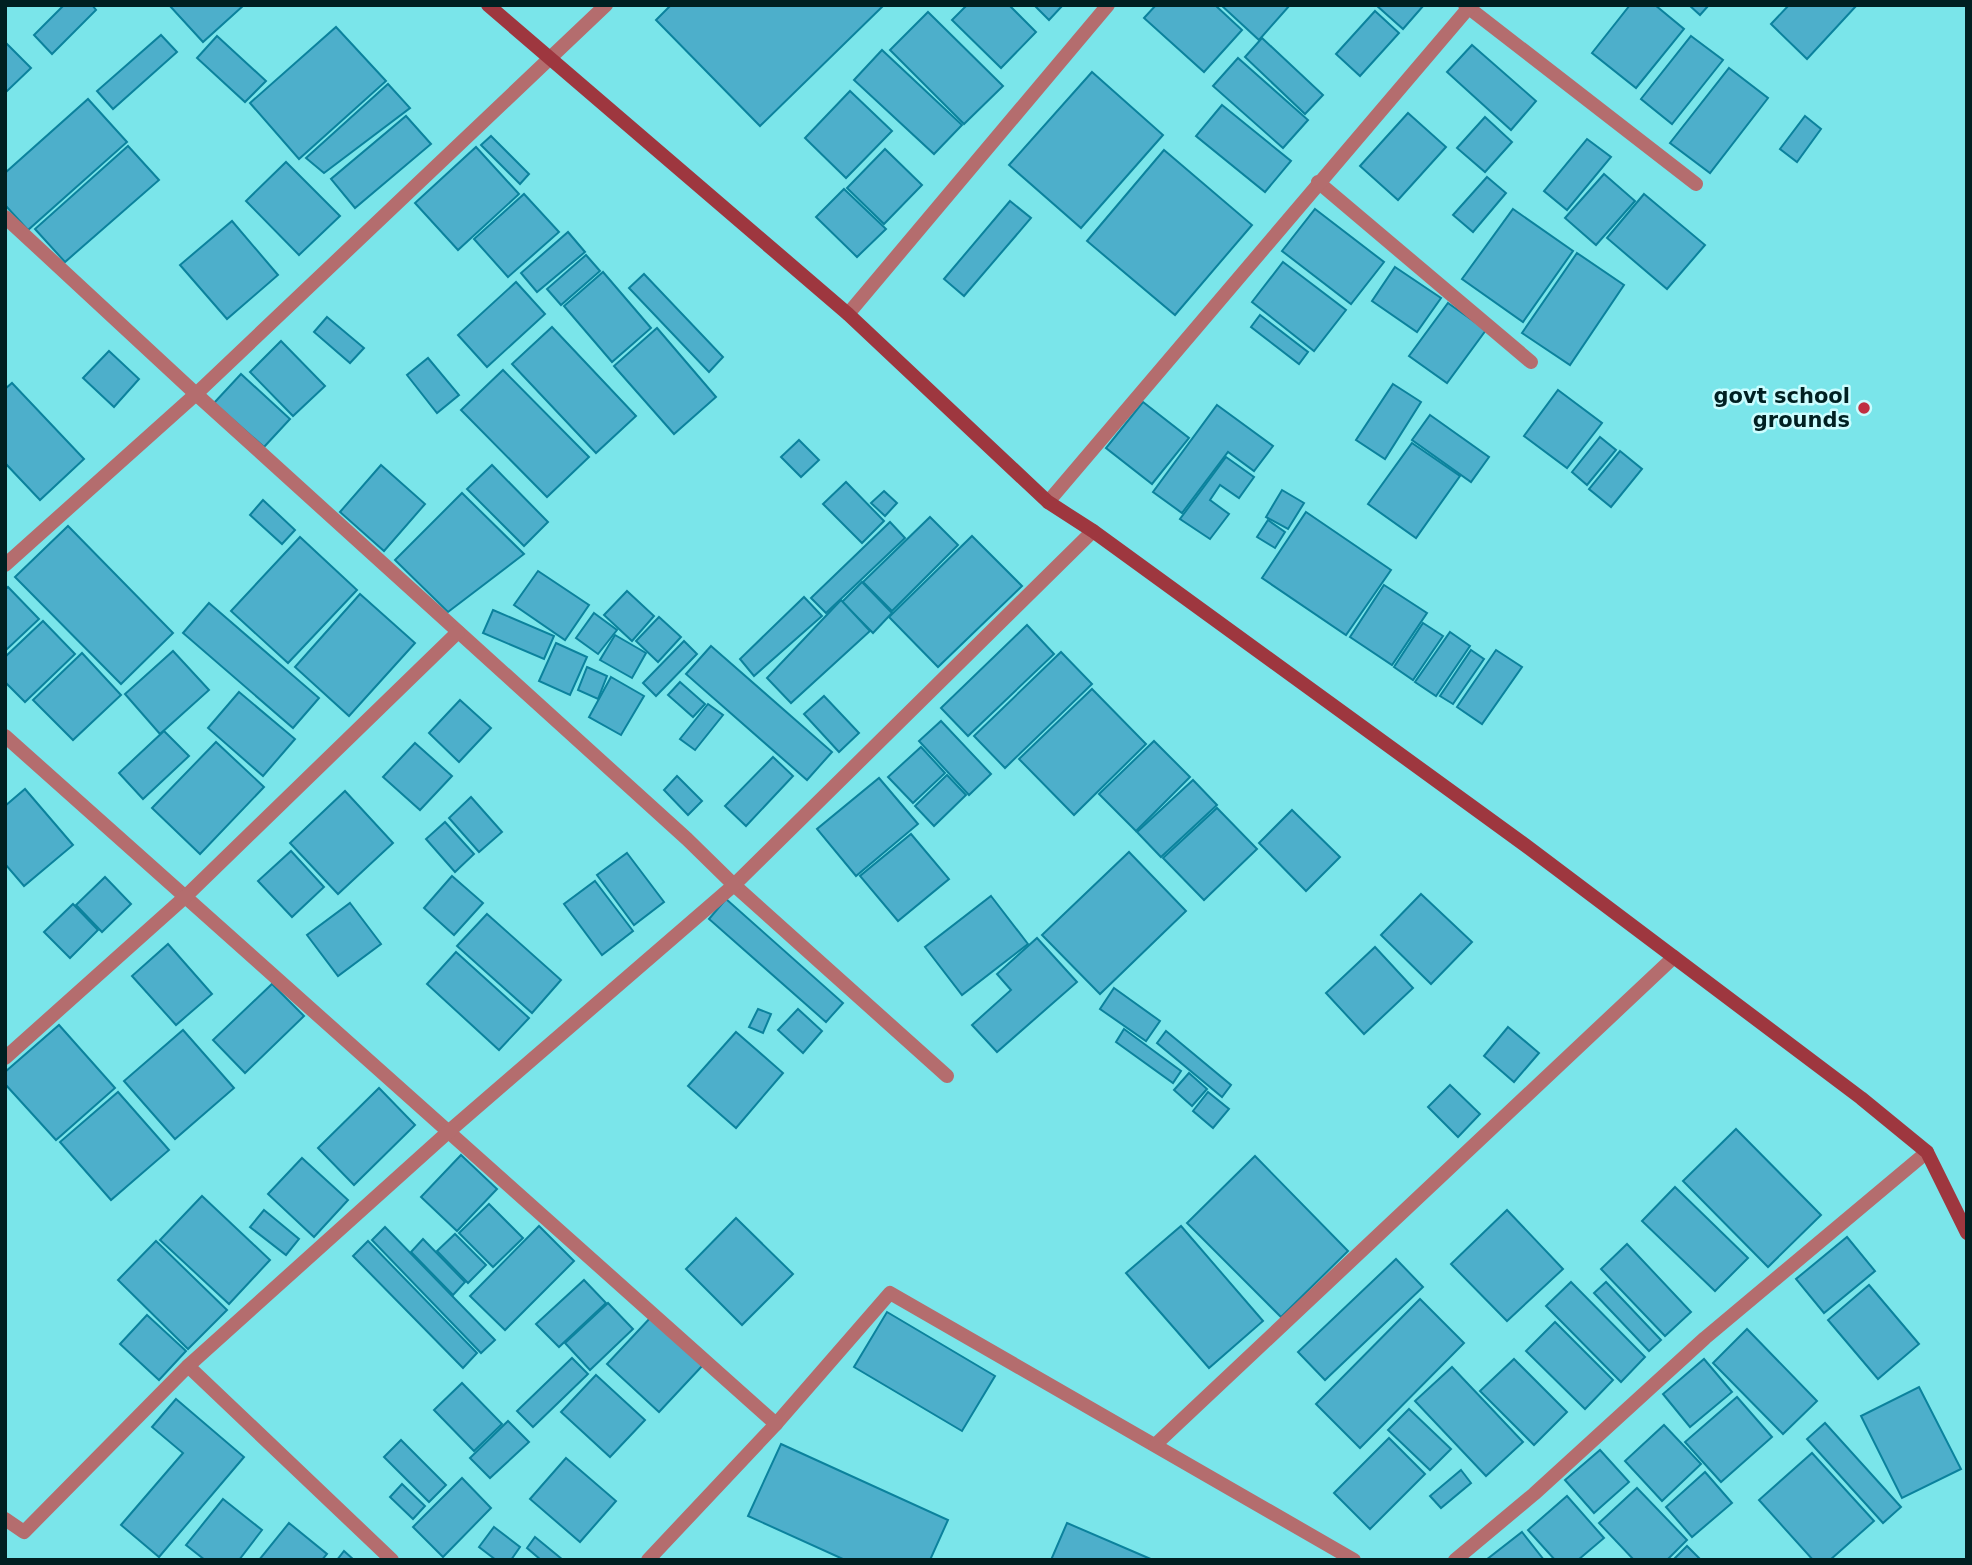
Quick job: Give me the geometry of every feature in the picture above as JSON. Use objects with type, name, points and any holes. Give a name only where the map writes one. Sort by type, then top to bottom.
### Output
[{"type":"main road","points":[[488,5],[549,61],[848,314],[1048,502],[1093,531],[1674,957],[1861,1098],[1927,1152],[1967,1233]]},
{"type":"street","points":[[5,565],[196,394],[606,5]]},
{"type":"street","points":[[848,314],[1108,5]]},
{"type":"street","points":[[1048,502],[1468,6],[1696,184]]},
{"type":"street","points":[[1318,182],[1531,362]]},
{"type":"street","points":[[5,217],[687,839],[734,886],[947,1076]]},
{"type":"street","points":[[5,1519],[24,1532],[188,1366],[447,1133],[734,886],[1093,531]]},
{"type":"street","points":[[5,1058],[185,897],[458,632]]},
{"type":"street","points":[[5,736],[776,1424]]},
{"type":"street","points":[[1156,1445],[1674,957]]},
{"type":"street","points":[[1455,1560],[1534,1493],[1705,1338],[1927,1152]]},
{"type":"street","points":[[648,1560],[776,1424],[890,1293],[1354,1560]]},
{"type":"street","points":[[188,1366],[392,1560]]},
{"type":"building","points":[[64,5],[92,5],[96,10],[52,54],[34,35]]},
{"type":"building","points":[[169,5],[244,5],[203,42]]},
{"type":"building","points":[[671,5],[884,5],[760,126],[656,20]]},
{"type":"building","points":[[967,5],[1009,5],[1036,32],[1001,68],[952,20]]},
{"type":"building","points":[[1034,5],[1063,5],[1049,20]]},
{"type":"building","points":[[1156,5],[1215,5],[1242,30],[1204,72],[1144,18]]},
{"type":"building","points":[[1221,5],[1290,5],[1259,40]]},
{"type":"building","points":[[1376,5],[1424,5],[1403,29]]},
{"type":"building","points":[[1630,5],[1655,5],[1684,29],[1636,88],[1592,53]]},
{"type":"building","points":[[1689,5],[1709,5],[1700,15]]},
{"type":"building","points":[[1789,5],[1857,5],[1807,59],[1771,24]]},
{"type":"building","points":[[1375,11],[1399,33],[1360,76],[1336,54]]},
{"type":"building","points":[[928,12],[1003,86],[964,124],[890,50]]},
{"type":"building","points":[[336,27],[386,81],[299,159],[250,103]]},
{"type":"building","points":[[161,35],[177,52],[113,109],[97,91]]},
{"type":"building","points":[[217,36],[266,81],[245,102],[197,58]]},
{"type":"building","points":[[1691,36],[1723,60],[1672,124],[1641,99]]},
{"type":"building","points":[[1262,38],[1323,95],[1305,114],[1245,57]]},
{"type":"building","points":[[5,42],[31,68],[5,93]]},
{"type":"building","points":[[1472,45],[1536,101],[1511,130],[1447,72]]},
{"type":"building","points":[[882,50],[962,125],[934,154],[854,80]]},
{"type":"building","points":[[1238,58],[1308,120],[1283,148],[1213,86]]},
{"type":"building","points":[[1729,68],[1768,98],[1710,173],[1670,143]]},
{"type":"building","points":[[1092,72],[1163,135],[1081,228],[1009,165]]},
{"type":"building","points":[[388,84],[410,108],[324,173],[306,158]]},
{"type":"building","points":[[850,91],[892,131],[846,178],[805,138]]},
{"type":"building","points":[[88,99],[127,142],[28,230],[5,205],[5,173]]},
{"type":"building","points":[[1222,105],[1291,161],[1265,192],[1196,136]]},
{"type":"building","points":[[1408,113],[1446,147],[1398,200],[1360,166]]},
{"type":"building","points":[[406,116],[431,144],[355,208],[331,179]]},
{"type":"building","points":[[1805,116],[1821,129],[1797,162],[1780,149]]},
{"type":"building","points":[[1485,117],[1512,142],[1485,172],[1457,148]]},
{"type":"building","points":[[491,136],[529,174],[520,184],[481,145]]},
{"type":"building","points":[[1587,139],[1611,157],[1567,210],[1544,191]]},
{"type":"building","points":[[128,146],[159,180],[65,262],[35,229]]},
{"type":"building","points":[[476,147],[519,194],[458,250],[415,203]]},
{"type":"building","points":[[885,149],[922,185],[884,224],[847,188]]},
{"type":"building","points":[[1164,150],[1252,225],[1175,315],[1087,241]]},
{"type":"building","points":[[286,162],[340,216],[299,255],[246,201]]},
{"type":"building","points":[[1604,174],[1635,201],[1596,245],[1565,218]]},
{"type":"building","points":[[1487,177],[1506,193],[1473,232],[1453,215]]},
{"type":"building","points":[[844,189],[886,229],[857,257],[816,217]]},
{"type":"building","points":[[524,194],[559,232],[508,277],[474,239]]},
{"type":"building","points":[[1644,194],[1705,245],[1667,289],[1607,238]]},
{"type":"building","points":[[1010,201],[1031,218],[964,296],[944,279]]},
{"type":"building","points":[[1315,209],[1384,262],[1351,304],[1282,251]]},
{"type":"building","points":[[1513,209],[1573,251],[1523,322],[1462,279]]},
{"type":"building","points":[[232,221],[278,275],[227,319],[180,265]]},
{"type":"building","points":[[568,232],[585,252],[537,292],[521,273]]},
{"type":"building","points":[[1577,253],[1624,285],[1570,365],[1522,333]]},
{"type":"building","points":[[586,255],[600,271],[561,305],[547,289]]},
{"type":"building","points":[[1283,262],[1346,310],[1314,351],[1252,302]]},
{"type":"building","points":[[1395,267],[1441,298],[1417,332],[1372,301]]},
{"type":"building","points":[[603,272],[651,328],[612,362],[564,306]]},
{"type":"building","points":[[644,274],[723,357],[709,372],[629,288]]},
{"type":"building","points":[[516,282],[545,314],[487,367],[458,335]]},
{"type":"building","points":[[1448,303],[1486,330],[1447,383],[1409,356]]},
{"type":"building","points":[[1260,315],[1308,352],[1299,364],[1251,327]]},
{"type":"building","points":[[327,317],[364,348],[350,363],[314,332]]},
{"type":"building","points":[[552,327],[636,416],[596,453],[512,364]]},
{"type":"building","points":[[657,328],[716,397],[674,434],[614,366]]},
{"type":"building","points":[[281,341],[325,386],[293,416],[250,372]]},
{"type":"building","points":[[109,351],[139,379],[114,407],[83,378]]},
{"type":"building","points":[[428,358],[459,395],[437,413],[407,375]]},
{"type":"building","points":[[503,370],[589,457],[547,497],[461,410]]},
{"type":"building","points":[[241,374],[290,419],[264,447],[214,403]]},
{"type":"building","points":[[12,383],[84,459],[40,500],[5,463],[5,389]]},
{"type":"building","points":[[1393,384],[1421,402],[1385,459],[1356,440]]},
{"type":"building","points":[[1558,390],[1602,423],[1567,468],[1524,436]]},
{"type":"building","points":[[1143,402],[1189,438],[1152,484],[1106,448]]},
{"type":"building","points":[[1217,405],[1273,446],[1254,471],[1228,452],[1182,513],[1153,492]]},
{"type":"building","points":[[1430,415],[1489,457],[1471,482],[1412,440]]},
{"type":"building","points":[[1600,437],[1616,450],[1587,485],[1572,472]]},
{"type":"building","points":[[799,440],[819,460],[801,477],[781,457]]},
{"type":"building","points":[[1412,443],[1460,476],[1416,538],[1368,504]]},
{"type":"building","points":[[1620,451],[1642,469],[1611,507],[1589,489]]},
{"type":"building","points":[[1226,457],[1254,477],[1239,498],[1220,485],[1210,500],[1229,514],[1210,539],[1180,519]]},
{"type":"building","points":[[381,465],[425,504],[384,551],[340,512]]},
{"type":"building","points":[[492,465],[548,522],[524,546],[467,489]]},
{"type":"building","points":[[846,482],[884,521],[862,543],[823,504]]},
{"type":"building","points":[[1282,490],[1304,503],[1288,529],[1266,517]]},
{"type":"building","points":[[884,491],[897,503],[885,516],[871,503]]},
{"type":"building","points":[[462,493],[524,554],[448,612],[395,560]]},
{"type":"building","points":[[263,500],[295,530],[282,544],[250,515]]},
{"type":"building","points":[[1306,512],[1391,570],[1346,635],[1262,578]]},
{"type":"building","points":[[930,517],[958,545],[892,611],[863,582]]},
{"type":"building","points":[[1268,520],[1285,532],[1275,548],[1257,537]]},
{"type":"building","points":[[890,522],[905,538],[826,613],[811,598]]},
{"type":"building","points":[[68,526],[173,633],[121,684],[15,577]]},
{"type":"building","points":[[972,536],[1022,586],[938,667],[889,617]]},
{"type":"building","points":[[300,537],[357,590],[288,663],[231,611]]},
{"type":"building","points":[[538,571],[589,605],[565,640],[514,605]]},
{"type":"building","points":[[862,582],[892,613],[873,633],[842,602]]},
{"type":"building","points":[[1384,585],[1427,613],[1392,665],[1350,637]]},
{"type":"building","points":[[8,587],[39,619],[5,651],[5,590]]},
{"type":"building","points":[[627,591],[654,616],[632,641],[604,615]]},
{"type":"building","points":[[360,594],[415,643],[349,716],[295,667]]},
{"type":"building","points":[[804,597],[822,616],[754,676],[740,659]]},
{"type":"building","points":[[841,600],[870,631],[791,703],[767,678]]},
{"type":"building","points":[[209,603],[319,698],[293,728],[183,633]]},
{"type":"building","points":[[493,610],[554,636],[544,659],[483,633]]},
{"type":"building","points":[[594,613],[617,630],[598,654],[576,638]]},
{"type":"building","points":[[659,617],[681,637],[658,662],[636,641]]},
{"type":"building","points":[[43,621],[75,654],[25,702],[5,682],[5,657]]},
{"type":"building","points":[[1423,623],[1443,636],[1413,680],[1394,667]]},
{"type":"building","points":[[1027,625],[1054,654],[968,736],[941,708]]},
{"type":"building","points":[[1450,632],[1470,646],[1436,696],[1415,682]]},
{"type":"building","points":[[615,635],[646,653],[632,678],[600,660]]},
{"type":"building","points":[[684,641],[697,654],[656,696],[643,683]]},
{"type":"building","points":[[556,643],[587,657],[570,695],[539,681]]},
{"type":"building","points":[[711,646],[832,752],[807,780],[686,674]]},
{"type":"building","points":[[1471,650],[1484,659],[1453,704],[1440,696]]},
{"type":"building","points":[[1496,650],[1522,667],[1482,724],[1457,707]]},
{"type":"building","points":[[173,651],[209,690],[160,734],[125,694]]},
{"type":"building","points":[[1061,652],[1092,684],[1005,768],[974,736]]},
{"type":"building","points":[[82,653],[121,695],[73,740],[33,700]]},
{"type":"building","points":[[587,667],[607,676],[598,699],[578,690]]},
{"type":"building","points":[[611,677],[644,696],[621,735],[589,717]]},
{"type":"building","points":[[680,682],[705,704],[693,717],[668,695]]},
{"type":"building","points":[[1092,689],[1146,744],[1074,815],[1019,759]]},
{"type":"building","points":[[239,692],[295,739],[263,776],[208,728]]},
{"type":"building","points":[[824,696],[859,733],[839,752],[804,714]]},
{"type":"building","points":[[460,700],[491,728],[459,762],[429,733]]},
{"type":"building","points":[[708,704],[723,715],[695,750],[680,739]]},
{"type":"building","points":[[941,721],[991,774],[969,795],[919,741]]},
{"type":"building","points":[[164,731],[189,756],[143,799],[119,773]]},
{"type":"building","points":[[1154,741],[1190,777],[1136,831],[1099,794]]},
{"type":"building","points":[[216,742],[264,787],[200,854],[152,808]]},
{"type":"building","points":[[415,743],[452,776],[420,810],[383,777]]},
{"type":"building","points":[[921,747],[945,773],[913,803],[888,777]]},
{"type":"building","points":[[773,757],[793,776],[746,826],[725,806]]},
{"type":"building","points":[[947,775],[966,795],[934,826],[915,806]]},
{"type":"building","points":[[677,776],[702,801],[688,815],[664,790]]},
{"type":"building","points":[[879,778],[918,824],[856,876],[817,829]]},
{"type":"building","points":[[1193,780],[1217,805],[1161,857],[1137,832]]},
{"type":"building","points":[[25,789],[73,845],[24,886],[5,864],[5,806]]},
{"type":"building","points":[[345,791],[393,843],[338,894],[290,843]]},
{"type":"building","points":[[471,797],[502,832],[479,852],[449,818]]},
{"type":"building","points":[[1217,808],[1257,849],[1204,900],[1163,858]]},
{"type":"building","points":[[1292,810],[1340,857],[1306,891],[1259,843]]},
{"type":"building","points":[[445,822],[474,854],[455,872],[426,839]]},
{"type":"building","points":[[911,834],[949,879],[898,921],[860,876]]},
{"type":"building","points":[[291,851],[324,887],[292,917],[258,881]]},
{"type":"building","points":[[1129,852],[1186,911],[1100,994],[1042,935]]},
{"type":"building","points":[[627,853],[664,902],[634,925],[597,875]]},
{"type":"building","points":[[452,876],[483,903],[454,935],[424,908]]},
{"type":"building","points":[[105,877],[131,904],[102,932],[76,905]]},
{"type":"building","points":[[595,881],[633,931],[602,955],[564,904]]},
{"type":"building","points":[[1421,894],[1472,942],[1431,984],[1381,935]]},
{"type":"building","points":[[991,896],[1028,944],[962,995],[925,947]]},
{"type":"building","points":[[726,899],[843,1003],[826,1022],[709,919]]},
{"type":"building","points":[[350,903],[381,944],[338,976],[307,935]]},
{"type":"building","points":[[73,904],[98,930],[70,958],[44,932]]},
{"type":"building","points":[[487,914],[561,980],[532,1013],[457,946]]},
{"type":"building","points":[[1037,938],[1077,982],[997,1052],[972,1025],[1011,990],[997,974]]},
{"type":"building","points":[[168,944],[212,994],[176,1025],[132,976]]},
{"type":"building","points":[[1375,947],[1413,988],[1364,1034],[1326,993]]},
{"type":"building","points":[[456,952],[529,1018],[499,1050],[427,984]]},
{"type":"building","points":[[272,984],[304,1016],[245,1073],[213,1040]]},
{"type":"building","points":[[1114,988],[1160,1021],[1146,1041],[1100,1009]]},
{"type":"building","points":[[758,1009],[771,1014],[763,1033],[749,1027]]},
{"type":"building","points":[[798,1009],[822,1031],[803,1053],[778,1030]]},
{"type":"building","points":[[59,1025],[115,1088],[56,1140],[5,1084],[5,1072]]},
{"type":"building","points":[[1508,1027],[1539,1053],[1514,1082],[1484,1056]]},
{"type":"building","points":[[1124,1029],[1181,1071],[1173,1083],[1116,1042]]},
{"type":"building","points":[[183,1030],[234,1088],[175,1139],[124,1081]]},
{"type":"building","points":[[1166,1031],[1231,1085],[1222,1097],[1157,1043]]},
{"type":"building","points":[[736,1032],[783,1073],[736,1128],[688,1086]]},
{"type":"building","points":[[1189,1073],[1207,1089],[1192,1106],[1174,1090]]},
{"type":"building","points":[[1450,1085],[1480,1114],[1458,1137],[1428,1107]]},
{"type":"building","points":[[379,1088],[415,1125],[354,1185],[318,1148]]},
{"type":"building","points":[[118,1092],[169,1150],[111,1200],[60,1142]]},
{"type":"building","points":[[1208,1092],[1229,1109],[1213,1128],[1193,1111]]},
{"type":"building","points":[[1736,1129],[1821,1215],[1768,1267],[1683,1181]]},
{"type":"building","points":[[461,1155],[497,1189],[457,1231],[421,1197]]},
{"type":"building","points":[[1255,1156],[1348,1251],[1281,1317],[1187,1223]]},
{"type":"building","points":[[302,1158],[348,1200],[314,1237],[268,1194]]},
{"type":"building","points":[[1675,1187],[1748,1258],[1715,1291],[1642,1221]]},
{"type":"building","points":[[202,1196],[270,1260],[229,1304],[160,1240]]},
{"type":"building","points":[[489,1204],[523,1238],[493,1267],[459,1233]]},
{"type":"building","points":[[264,1210],[299,1239],[286,1255],[250,1227]]},
{"type":"building","points":[[1507,1210],[1563,1269],[1507,1321],[1451,1264]]},
{"type":"building","points":[[736,1218],[793,1274],[742,1325],[686,1269]]},
{"type":"building","points":[[539,1226],[574,1261],[505,1330],[470,1296]]},
{"type":"building","points":[[1181,1226],[1263,1321],[1209,1368],[1126,1273]]},
{"type":"building","points":[[385,1227],[495,1340],[481,1353],[372,1240]]},
{"type":"building","points":[[455,1234],[486,1265],[468,1283],[437,1251]]},
{"type":"building","points":[[1847,1237],[1875,1271],[1824,1313],[1796,1279]]},
{"type":"building","points":[[423,1239],[465,1282],[453,1295],[411,1252]]},
{"type":"building","points":[[156,1241],[227,1310],[188,1349],[118,1280]]},
{"type":"building","points":[[368,1241],[477,1353],[463,1368],[353,1256]]},
{"type":"building","points":[[1627,1244],[1691,1312],[1665,1336],[1601,1269]]},
{"type":"building","points":[[1396,1259],[1423,1287],[1325,1380],[1298,1352]]},
{"type":"building","points":[[584,1280],[606,1303],[559,1347],[536,1324]]},
{"type":"building","points":[[1571,1282],[1645,1357],[1621,1382],[1546,1306]]},
{"type":"building","points":[[1606,1282],[1661,1340],[1649,1351],[1594,1293]]},
{"type":"building","points":[[1869,1285],[1919,1344],[1878,1379],[1828,1320]]},
{"type":"building","points":[[1420,1299],[1464,1343],[1360,1448],[1316,1404]]},
{"type":"building","points":[[608,1303],[633,1329],[590,1370],[565,1343]]},
{"type":"building","points":[[887,1312],[995,1376],[962,1431],[854,1367]]},
{"type":"building","points":[[147,1315],[186,1351],[159,1380],[120,1344]]},
{"type":"building","points":[[652,1316],[703,1365],[659,1412],[607,1364]]},
{"type":"building","points":[[1555,1322],[1613,1380],[1585,1409],[1526,1351]]},
{"type":"building","points":[[1747,1329],[1817,1401],[1783,1434],[1713,1363]]},
{"type":"building","points":[[572,1358],[588,1374],[533,1427],[517,1411]]},
{"type":"building","points":[[1514,1359],[1567,1412],[1534,1445],[1480,1391]]},
{"type":"building","points":[[1704,1359],[1732,1392],[1690,1427],[1663,1394]]},
{"type":"building","points":[[1452,1367],[1523,1442],[1486,1476],[1415,1401]]},
{"type":"building","points":[[596,1375],[645,1420],[610,1457],[561,1412]]},
{"type":"building","points":[[462,1383],[502,1424],[474,1451],[434,1410]]},
{"type":"building","points":[[1919,1387],[1961,1469],[1902,1498],[1861,1416]]},
{"type":"building","points":[[1737,1397],[1772,1437],[1721,1482],[1685,1442]]},
{"type":"building","points":[[176,1399],[244,1457],[159,1557],[121,1525],[183,1453],[152,1427]]},
{"type":"building","points":[[1409,1409],[1451,1449],[1430,1470],[1388,1430]]},
{"type":"building","points":[[508,1421],[529,1442],[490,1478],[470,1458]]},
{"type":"building","points":[[1825,1423],[1901,1507],[1883,1523],[1807,1439]]},
{"type":"building","points":[[1664,1425],[1701,1464],[1662,1501],[1625,1461]]},
{"type":"building","points":[[1389,1438],[1425,1474],[1370,1529],[1334,1493]]},
{"type":"building","points":[[401,1440],[446,1485],[429,1502],[384,1457]]},
{"type":"building","points":[[781,1444],[948,1520],[930,1560],[845,1560],[748,1516]]},
{"type":"building","points":[[1600,1450],[1629,1482],[1594,1513],[1565,1480]]},
{"type":"building","points":[[1812,1453],[1874,1521],[1830,1560],[1813,1560],[1759,1500]]},
{"type":"building","points":[[566,1458],[616,1501],[580,1542],[530,1499]]},
{"type":"building","points":[[1461,1470],[1471,1483],[1441,1508],[1430,1496]]},
{"type":"building","points":[[1705,1472],[1732,1503],[1692,1537],[1666,1507]]},
{"type":"building","points":[[462,1478],[491,1508],[443,1557],[413,1527]]},
{"type":"building","points":[[402,1484],[425,1506],[413,1519],[390,1497]]},
{"type":"building","points":[[1637,1488],[1687,1540],[1667,1560],[1634,1560],[1599,1523]]},
{"type":"building","points":[[1567,1496],[1604,1538],[1578,1560],[1555,1560],[1528,1530]]},
{"type":"building","points":[[223,1499],[262,1530],[239,1560],[205,1560],[186,1545]]},
{"type":"building","points":[[289,1523],[327,1554],[322,1560],[259,1560]]},
{"type":"building","points":[[1067,1523],[1153,1560],[1051,1560]]},
{"type":"building","points":[[494,1527],[520,1547],[511,1560],[496,1560],[479,1547]]},
{"type":"building","points":[[1522,1532],[1544,1560],[1486,1560]]},
{"type":"building","points":[[535,1537],[563,1560],[541,1560],[527,1548]]},
{"type":"building","points":[[1687,1546],[1701,1560],[1673,1560]]},
{"type":"building","points":[[344,1551],[354,1560],[337,1560]]},
{"type":"place","name":"govt school grounds","points":[[1864,408]]}]
